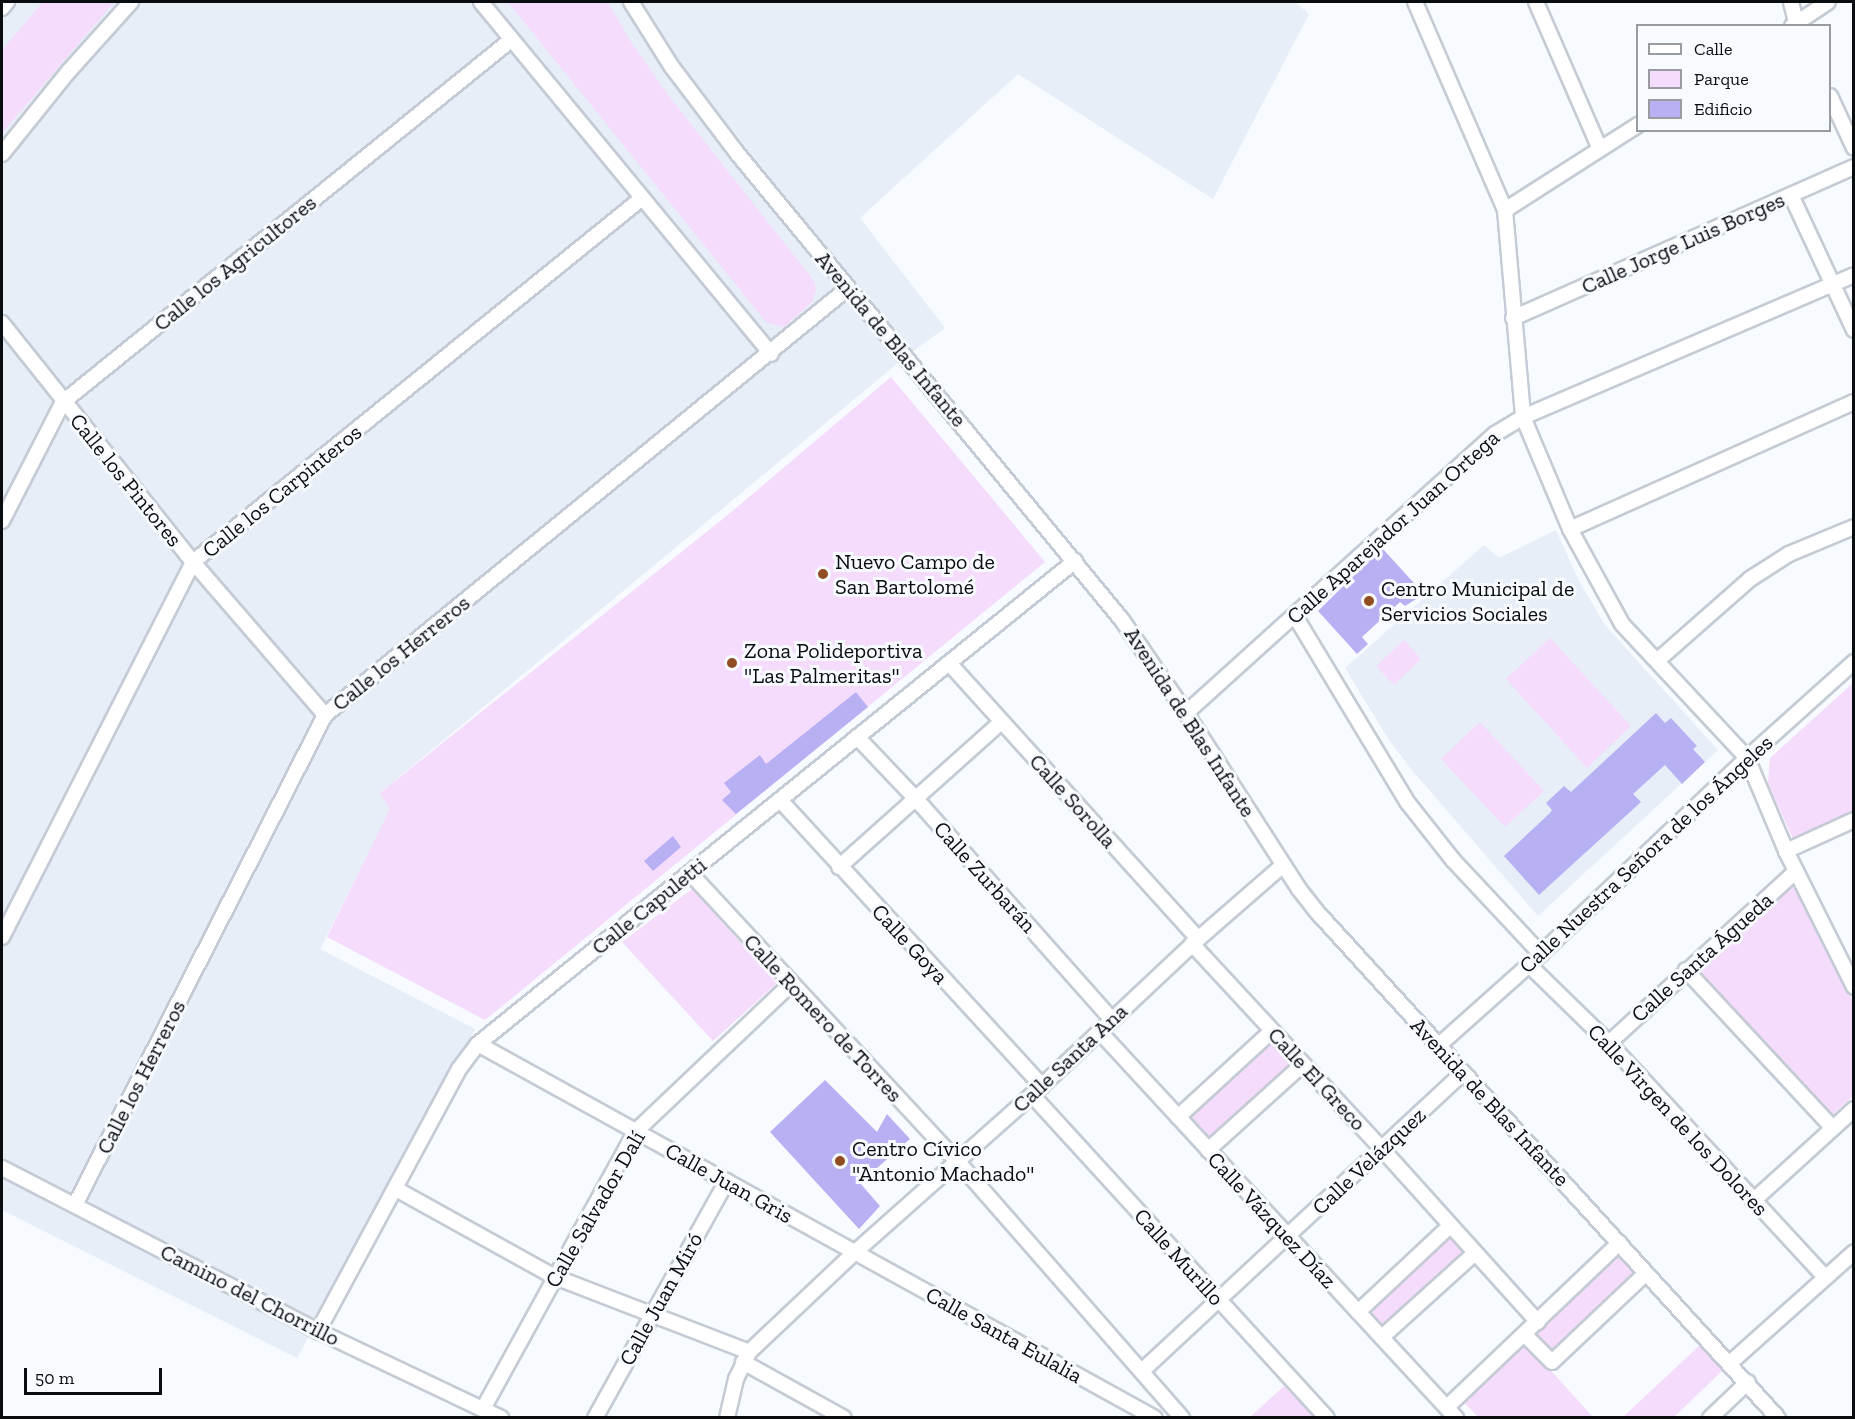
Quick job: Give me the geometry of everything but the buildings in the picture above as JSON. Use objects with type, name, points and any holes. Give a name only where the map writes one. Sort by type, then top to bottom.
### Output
[{"type":"street","points":[[2,9],[8,2]]},
{"type":"street","points":[[2,154],[69,71],[131,2]]},
{"type":"street","points":[[481,2],[771,354]]},
{"type":"street","name":"Avenida de Blas Infante","points":[[631,2],[672,67],[705,112],[847,289],[1122,620],[1186,713],[1283,865],[1338,937],[1748,1382],[1778,1418]]},
{"type":"street","points":[[1415,2],[1505,210],[1523,417],[1570,529],[1622,624],[1747,758],[1786,850],[1854,987]]},
{"type":"street","points":[[1536,2],[1600,150]]},
{"type":"street","points":[[1791,2],[1795,24]]},
{"type":"street","points":[[1796,24],[1828,2]]},
{"type":"street","name":"Calle los Agricultores","points":[[2,521],[63,402],[511,40]]},
{"type":"street","points":[[1831,98],[1854,148]]},
{"type":"street","points":[[1505,210],[1636,126]]},
{"type":"street","name":"Calle Jorge Luis Borges","points":[[1513,318],[1854,167]]},
{"type":"street","points":[[1791,195],[1854,330]]},
{"type":"street","name":"Calle los Carpinteros","points":[[2,937],[193,562],[641,199]]},
{"type":"street","name":"Calle Aparejador Juan Ortega","points":[[1186,713],[1487,439],[1523,417],[1854,275]]},
{"type":"street","name":"Calle los Herreros","points":[[75,1205],[325,715],[771,354],[847,289]]},
{"type":"street","name":"Calle los Pintores","points":[[2,323],[193,562],[325,715]]},
{"type":"street","points":[[1570,529],[1854,402]]},
{"type":"street","points":[[1658,660],[1750,579],[1789,554],[1854,526]]},
{"type":"street","name":"Calle Capuletti","points":[[318,1331],[459,1069],[478,1044],[1075,561]]},
{"type":"street","points":[[1295,616],[1408,803],[1453,860],[1541,954]]},
{"type":"street","name":"Calle Nuestra Señora de los Ángeles","points":[[1438,1046],[1541,954],[1747,758],[1854,662]]},
{"type":"street","name":"Calle Sorolla","points":[[949,663],[1195,941]]},
{"type":"street","points":[[839,867],[1001,722]]},
{"type":"street","name":"Calle Zurbarán","points":[[857,737],[916,799],[1111,1019]]},
{"type":"street","name":"Calle Goya","points":[[780,800],[1037,1090]]},
{"type":"street","points":[[1786,850],[1854,820]]},
{"type":"street","name":"Calle Santa Ana","points":[[746,1357],[854,1253],[1037,1090],[1195,941],[1283,865]]},
{"type":"street","name":"Calle Santa Águeda","points":[[1609,1043],[1796,871]]},
{"type":"street","name":"Calle Romero de Torres","points":[[690,873],[958,1162],[1143,1370],[1182,1418]]},
{"type":"street","name":"Calle El Greco","points":[[1195,941],[1302,1065],[1382,1149],[1538,1322]]},
{"type":"street","name":"Calle Virgen de los Dolores","points":[[1529,965],[1609,1043],[1824,1278]]},
{"type":"street","points":[[1686,970],[1833,1128]]},
{"type":"street","name":"Calle Salvador Dalí","points":[[483,1409],[636,1131],[791,984]]},
{"type":"street","name":"Calle Vázquez Díaz","points":[[1099,1030],[1452,1412]]},
{"type":"street","points":[[1178,1117],[1272,1031]]},
{"type":"street","name":"Calle Juan Gris","points":[[478,1044],[854,1253]]},
{"type":"street","points":[[1208,1150],[1302,1065]]},
{"type":"street","name":"Calle Velázquez","points":[[1143,1370],[1463,1073]]},
{"type":"street","name":"Calle Murillo","points":[[1037,1090],[1218,1301],[1327,1418]]},
{"type":"street","points":[[1753,1201],[1854,1109]]},
{"type":"street","name":"Camino del Chorrillo","points":[[2,1168],[318,1331],[501,1418]]},
{"type":"street","name":"Calle Juan Miró","points":[[595,1418],[727,1181]]},
{"type":"street","points":[[396,1189],[555,1278],[652,1313],[746,1357],[844,1418]]},
{"type":"street","points":[[1358,1312],[1450,1226]]},
{"type":"street","points":[[1452,1412],[1525,1335],[1619,1243]]},
{"type":"street","points":[[1730,1363],[1854,1252]]},
{"type":"street","name":"Calle Santa Eulalia","points":[[854,1253],[1155,1418]]},
{"type":"street","points":[[1382,1337],[1475,1253]]},
{"type":"street","points":[[1525,1335],[1552,1362],[1646,1273]]},
{"type":"street","points":[[727,1418],[746,1357]]},
{"type":"street","points":[[1710,1418],[1748,1382]]},
{"type":"shaded area","points":[[2,2],[1295,2],[1309,14],[1213,199],[1018,74],[860,218],[945,328],[905,357],[380,793],[391,809],[320,949],[475,1029],[297,1358],[2,1210]]},
{"type":"shaded area","points":[[1556,530],[1579,581],[1605,625],[1718,750],[1538,916],[1411,769],[1389,740],[1345,668],[1484,545],[1499,558]]},
{"type":"green space","points":[[43,2],[114,2],[2,133],[2,50]]},
{"type":"green space","points":[[508,2],[608,2],[629,39],[665,91],[814,281],[816,291],[812,302],[784,327],[767,323]]},
{"type":"green space","name":"Zona Polideportiva \"Las Palmeritas\"","points":[[891,377],[1045,562],[485,1020],[327,937],[390,809],[380,793],[729,514]]},
{"type":"green space","points":[[1550,638],[1631,726],[1587,768],[1506,679]]},
{"type":"green space","points":[[1404,640],[1421,659],[1394,685],[1376,666]]},
{"type":"green space","points":[[1853,683],[1853,811],[1793,839],[1768,783],[1770,758]]},
{"type":"green space","points":[[1480,722],[1544,791],[1505,827],[1441,759]]},
{"type":"green space","points":[[1785,886],[1799,889],[1853,1002],[1853,1096],[1832,1115],[1823,1112],[1698,977],[1698,965]]},
{"type":"green space","points":[[692,889],[777,983],[713,1041],[622,942]]},
{"type":"green space","points":[[1271,1039],[1294,1065],[1212,1140],[1189,1114]]},
{"type":"green space","points":[[1450,1231],[1469,1252],[1382,1332],[1364,1312]]},
{"type":"green space","points":[[1618,1251],[1638,1274],[1552,1357],[1531,1335]]},
{"type":"green space","points":[[1525,1342],[1593,1417],[1478,1417],[1462,1400]]},
{"type":"green space","points":[[1700,1345],[1723,1370],[1674,1417],[1623,1417]]},
{"type":"green space","points":[[1284,1386],[1315,1417],[1250,1417]]},
{"type":"place","name":"Nuevo Campo de San Bartolomé","points":[[823,574]]},
{"type":"place","name":"Centro Municipal de Servicios Sociales","points":[[1369,601]]},
{"type":"place","name":"Zona Polideportiva \"Las Palmeritas\"","points":[[732,663]]},
{"type":"place","name":"Centro Cívico \"Antonio Machado\"","points":[[840,1161]]}]
